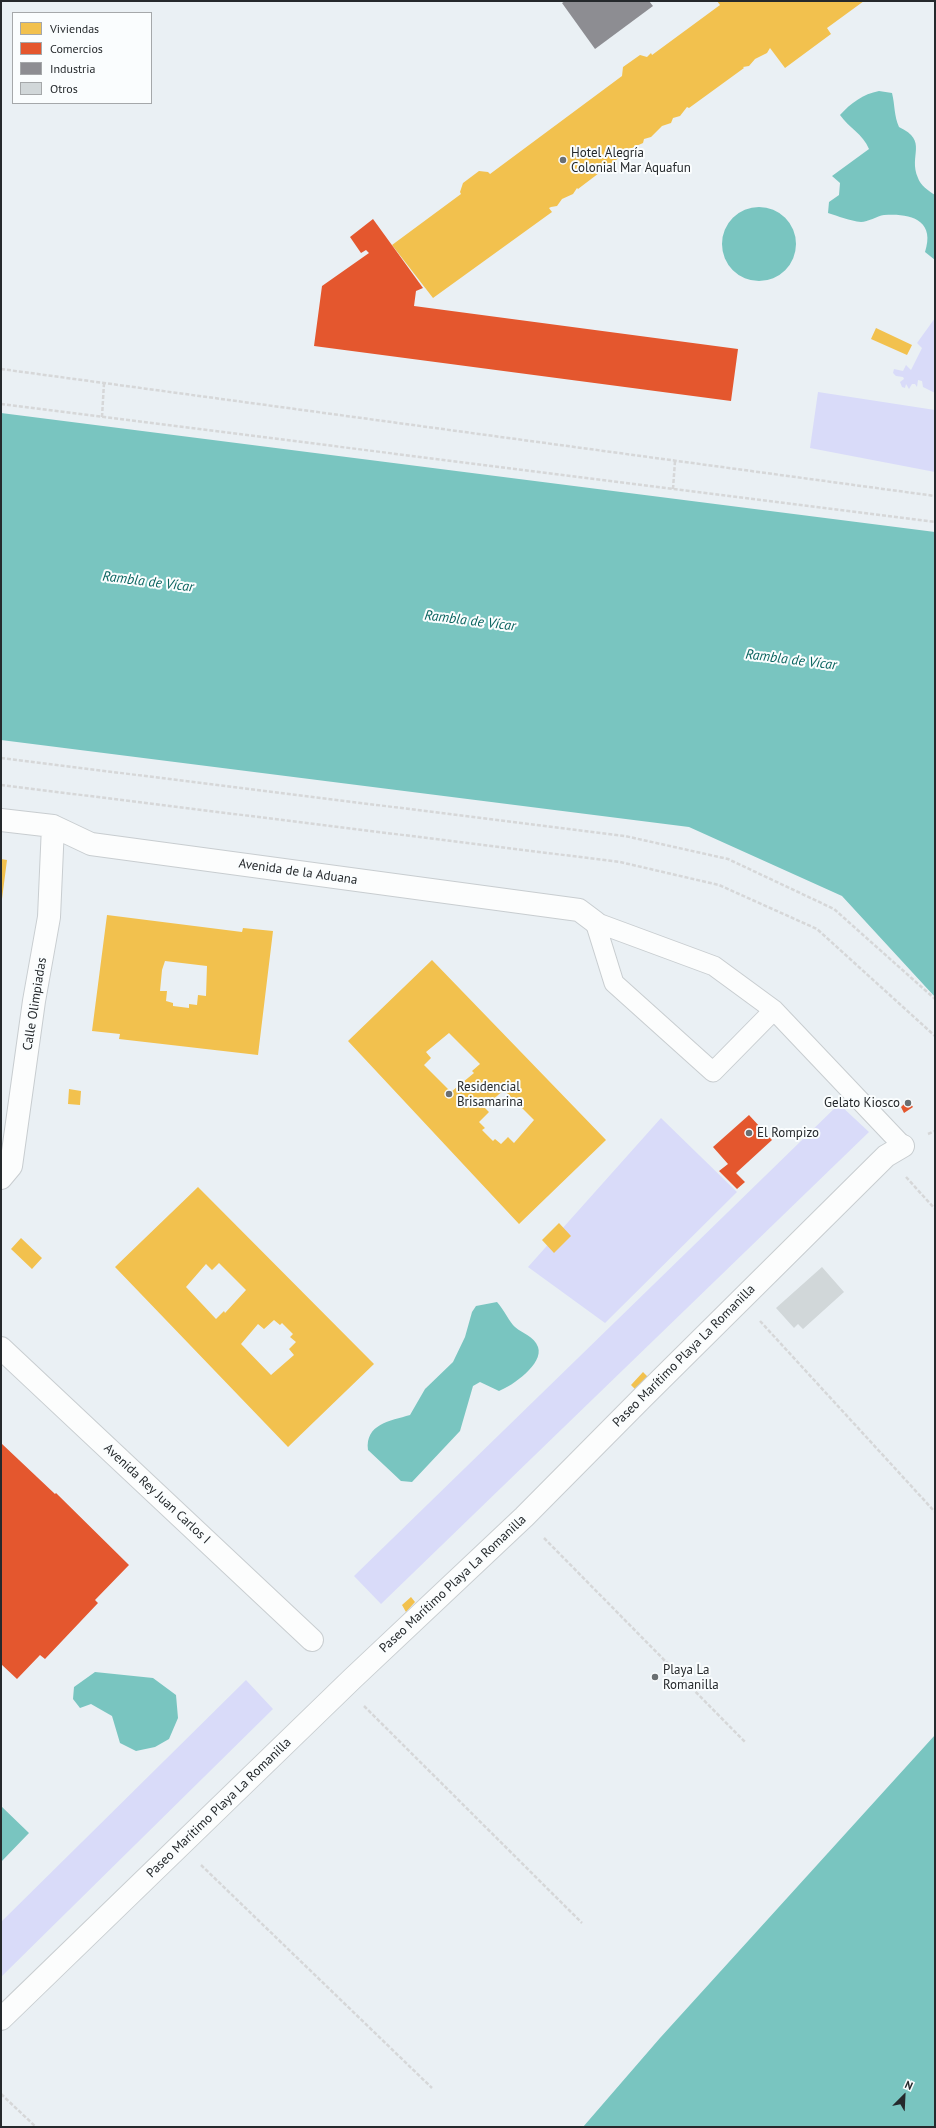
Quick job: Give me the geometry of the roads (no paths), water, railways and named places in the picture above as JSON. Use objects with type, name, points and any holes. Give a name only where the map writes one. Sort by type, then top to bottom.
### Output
[{"type":"street","name":"Avenida de la Aduana","points":[[1,820],[53,826],[91,844],[579,910],[595,922]]},
{"type":"street","name":"Calle Olimpiadas","points":[[1,1178],[11,1166],[34,1001],[49,917],[53,826]]},
{"type":"street","name":"Paseo Marítimo Playa La Romanilla","points":[[1,2019],[344,1686],[524,1517],[741,1300],[895,1151]]},
{"type":"street","name":"Avenida Rey Juan Carlos I","points":[[1,1348],[312,1640]]},
{"type":"lane","points":[[595,922],[614,983],[713,1072],[774,1010]]},
{"type":"lane","points":[[595,922],[714,966],[774,1010],[895,1151]]},
{"type":"water","points":[[879,91],[892,93],[896,119],[899,127],[908,132],[916,143],[915,162],[919,181],[925,188],[935,195],[935,260],[925,252],[927,232],[918,220],[902,215],[884,215],[861,222],[848,220],[828,213],[829,202],[839,195],[840,183],[832,176],[869,149],[860,135],[847,124],[840,115],[858,100],[868,94]]},
{"type":"water","points":[[759,207],[780,213],[790,223],[796,244],[790,265],[780,275],[759,281],[738,275],[728,265],[722,244],[728,223],[738,213]]},
{"type":"water","name":"Rambla de Vícar","points":[[1,413],[935,532],[935,997],[842,896],[689,827],[1,740]]},
{"type":"water","points":[[497,1302],[513,1325],[534,1340],[538,1347],[539,1354],[536,1360],[526,1374],[499,1391],[480,1382],[473,1386],[460,1431],[412,1482],[401,1481],[368,1450],[370,1434],[380,1425],[410,1415],[425,1389],[453,1362],[465,1337],[472,1312],[476,1306]]},
{"type":"water","points":[[95,1672],[153,1678],[176,1695],[178,1718],[169,1739],[155,1747],[136,1751],[120,1743],[112,1716],[91,1704],[80,1708],[73,1699],[74,1687]]},
{"type":"water","points":[[935,1735],[935,2127],[583,2127],[660,2038]]},
{"type":"water","points":[[1,1806],[29,1833],[1,1862]]},
{"type":"place","name":"Hotel Alegría Colonial Mar Aquafun","points":[[563,160]]},
{"type":"place","name":"Residencial Brisamarina","points":[[449,1094]]},
{"type":"place","name":"Gelato Kiosco","points":[[908,1103]]},
{"type":"place","name":"El Rompizo","points":[[749,1133]]},
{"type":"place","name":"Playa La Romanilla","points":[[655,1677]]}]
